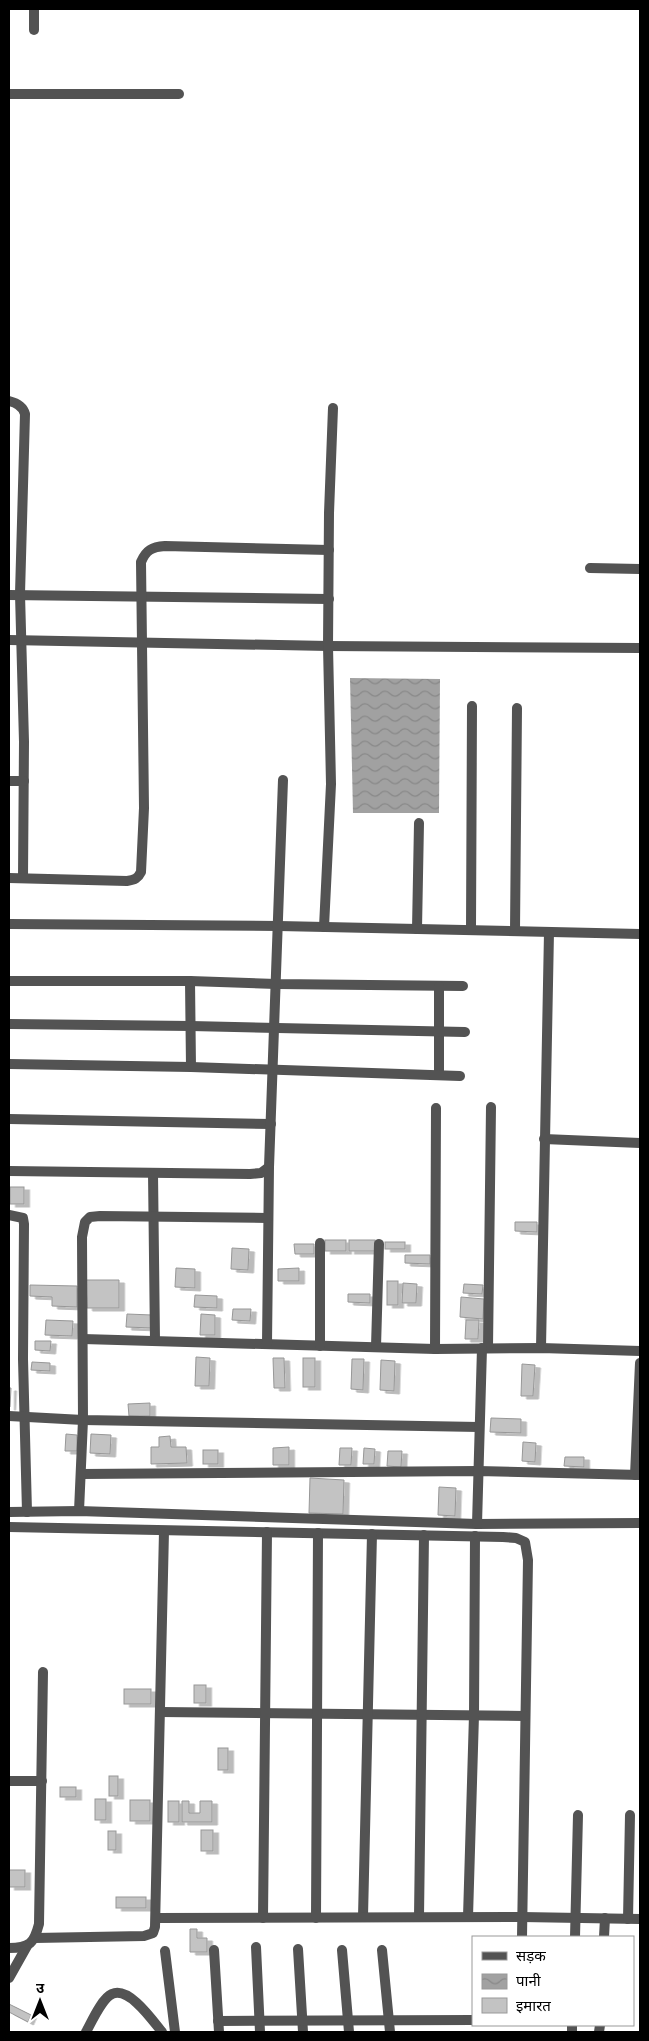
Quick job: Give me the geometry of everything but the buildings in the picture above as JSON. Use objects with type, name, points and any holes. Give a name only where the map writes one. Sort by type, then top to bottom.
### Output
[{"type":"street","points":[[34,9],[34,30]]},
{"type":"street","points":[[9,94],[179,94]]},
{"type":"street","points":[[9,401],[19,405],[25,414],[20,594],[24,781],[23,878]]},
{"type":"street","points":[[324,927],[331,784],[328,646],[334,408]]},
{"type":"street","points":[[9,878],[127,881],[134,880],[141,872],[144,808],[143,595],[141,562],[146,552],[154,547],[329,550]]},
{"type":"street","points":[[590,568],[640,569]]},
{"type":"street","points":[[9,594],[329,599]]},
{"type":"street","points":[[9,640],[328,646],[640,648]]},
{"type":"street","points":[[471,930],[472,706]]},
{"type":"street","points":[[515,931],[517,708]]},
{"type":"street","points":[[267,1344],[269,1167],[283,780]]},
{"type":"street","points":[[9,781],[24,781]]},
{"type":"street","points":[[417,929],[419,823]]},
{"type":"street","points":[[9,924],[279,926],[640,934]]},
{"type":"street","points":[[542,1348],[544,1139],[549,932]]},
{"type":"street","points":[[9,981],[190,981],[463,986]]},
{"type":"street","points":[[190,981],[191,1067]]},
{"type":"street","points":[[439,986],[439,1076]]},
{"type":"street","points":[[9,1024],[274,1027],[465,1032]]},
{"type":"street","points":[[9,1064],[191,1067],[460,1076]]},
{"type":"street","points":[[477,1524],[479,1427],[485,1348],[491,1107]]},
{"type":"street","points":[[435,1349],[436,1108]]},
{"type":"street","points":[[9,1119],[271,1124]]},
{"type":"street","points":[[544,1139],[640,1143]]},
{"type":"street","points":[[9,1171],[250,1174],[261,1173],[269,1167]]},
{"type":"street","points":[[153,1173],[155,1341]]},
{"type":"street","points":[[9,1214],[23,1218],[24,1224],[27,1512]]},
{"type":"street","points":[[79,1512],[83,1420],[82,1237],[85,1222],[90,1217],[100,1216],[268,1218]]},
{"type":"street","points":[[320,1243],[320,1346]]},
{"type":"street","points":[[376,1348],[379,1244]]},
{"type":"street","points":[[83,1339],[376,1348],[542,1348],[640,1351]]},
{"type":"street","points":[[81,1474],[478,1471],[638,1475],[640,1363]]},
{"type":"street","points":[[9,1416],[83,1420],[479,1427]]},
{"type":"street","points":[[9,1512],[79,1512],[477,1524],[640,1523]]},
{"type":"street","points":[[9,1527],[475,1536],[516,1538],[525,1542],[528,1560],[522,1936]]},
{"type":"street","points":[[35,1938],[144,1936],[153,1933],[156,1918],[164,1531]]},
{"type":"street","points":[[263,1918],[267,1532]]},
{"type":"street","points":[[316,1918],[318,1533]]},
{"type":"street","points":[[363,1918],[372,1534]]},
{"type":"street","points":[[419,1917],[424,1535]]},
{"type":"street","points":[[468,1917],[474,1715],[475,1536]]},
{"type":"street","points":[[9,1978],[27,1946],[35,1938],[39,1924],[43,1672]]},
{"type":"street","points":[[161,1712],[525,1716]]},
{"type":"street","points":[[9,1781],[42,1781]]},
{"type":"street","points":[[575,1936],[578,1815]]},
{"type":"street","points":[[628,1919],[630,1816]]},
{"type":"street","points":[[156,1918],[522,1917],[640,1919]]},
{"type":"street","points":[[604,1936],[605,1918]]},
{"type":"street","points":[[9,1948],[27,1946]]},
{"type":"street","points":[[256,1947],[260,2032]]},
{"type":"street","points":[[298,1949],[303,2032]]},
{"type":"street","points":[[214,1950],[219,2032]]},
{"type":"street","points":[[342,1950],[350,2032]]},
{"type":"street","points":[[382,1950],[390,2032]]},
{"type":"street","points":[[165,1951],[175,2032]]},
{"type":"street","points":[[86,2032],[104,2001],[111,1994],[119,1992],[137,2003],[162,2032]]},
{"type":"street","points":[[218,2021],[472,2020]]},
{"type":"water","points":[[350,678],[440,679],[439,813],[353,813]]}]
